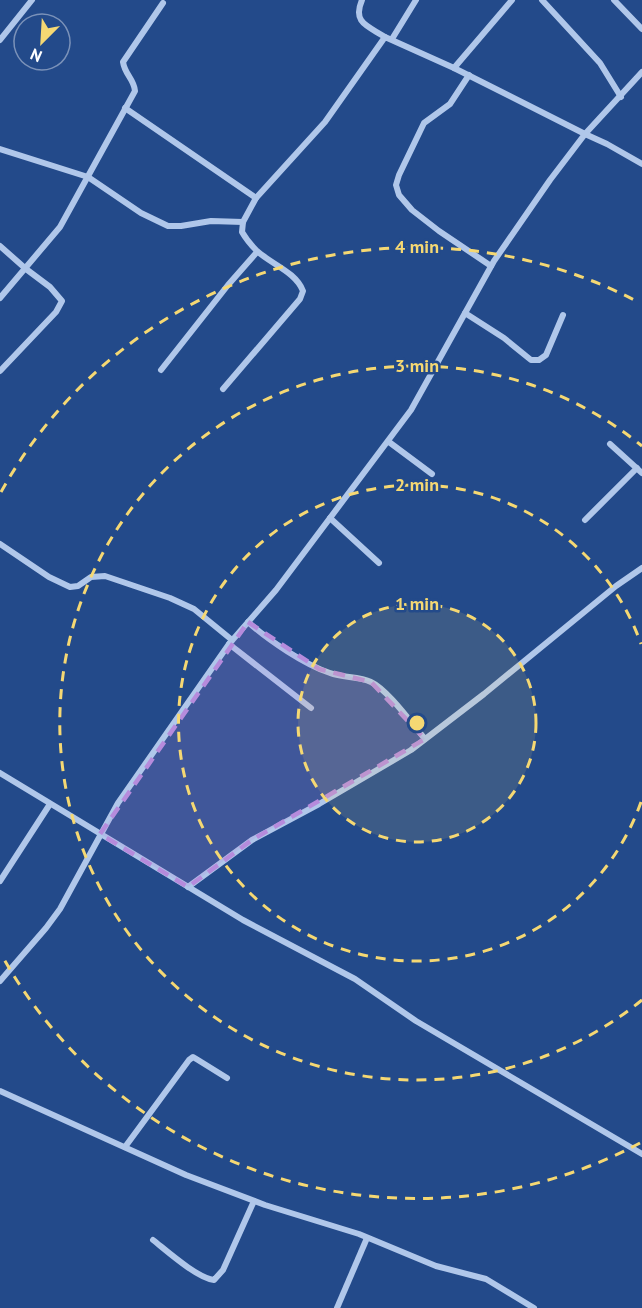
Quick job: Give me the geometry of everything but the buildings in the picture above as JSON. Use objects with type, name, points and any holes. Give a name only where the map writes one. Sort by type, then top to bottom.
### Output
[{"type":"street","points":[[0,40],[32,0]]},
{"type":"street","points":[[362,0],[358,15],[361,22],[388,38],[469,75],[642,164]]},
{"type":"street","points":[[223,389],[300,299],[303,291],[301,284],[257,252],[242,232],[243,222],[256,198],[325,122],[416,0]]},
{"type":"street","points":[[454,68],[512,0]]},
{"type":"street","points":[[542,0],[600,63],[621,97]]},
{"type":"street","points":[[614,0],[642,28]]},
{"type":"street","points":[[0,298],[60,227],[88,177],[135,91],[134,83],[125,72],[123,62],[163,3]]},
{"type":"street","points":[[0,25],[7,32]]},
{"type":"street","points":[[0,981],[60,909],[100,834],[145,763],[231,642],[276,590],[411,410],[491,266],[550,180],[585,135],[642,72]]},
{"type":"street","points":[[469,75],[450,104],[424,123],[396,185],[399,195],[412,210],[438,231],[491,266]]},
{"type":"street","points":[[126,108],[256,198]]},
{"type":"street","points":[[0,149],[88,177],[141,213],[168,226],[222,220],[243,222]]},
{"type":"street","points":[[0,246],[50,287],[62,301],[56,312],[0,371]]},
{"type":"street","points":[[161,370],[257,252]]},
{"type":"street","points":[[465,313],[504,338],[531,360],[539,360],[546,355],[563,315]]},
{"type":"street","points":[[389,442],[432,474]]},
{"type":"street","points":[[585,520],[639,471],[610,444]]},
{"type":"street","points":[[330,518],[379,563]]},
{"type":"street","points":[[0,544],[49,577],[70,587],[78,586],[91,577],[105,576],[194,609],[311,708]]},
{"type":"street","points":[[188,887],[252,840],[319,804],[425,739],[616,586],[642,568]]},
{"type":"street","points":[[248,622],[270,641],[319,669],[343,677],[371,682],[385,693],[425,739]]},
{"type":"street","points":[[0,773],[243,920],[355,978],[416,1021],[642,1154]]},
{"type":"street","points":[[0,881],[50,804]]},
{"type":"street","points":[[125,1147],[193,1057],[227,1078]]},
{"type":"street","points":[[0,1091],[186,1175],[254,1201],[368,1238],[436,1266],[486,1279],[534,1308]]},
{"type":"street","points":[[153,1240],[191,1268],[210,1280],[214,1280],[223,1270],[254,1201]]},
{"type":"street","points":[[337,1308],[368,1238]]},
{"type":"highlighted area","points":[[248,622],[319,669],[371,682],[425,739],[252,840],[188,887],[100,834]]}]
